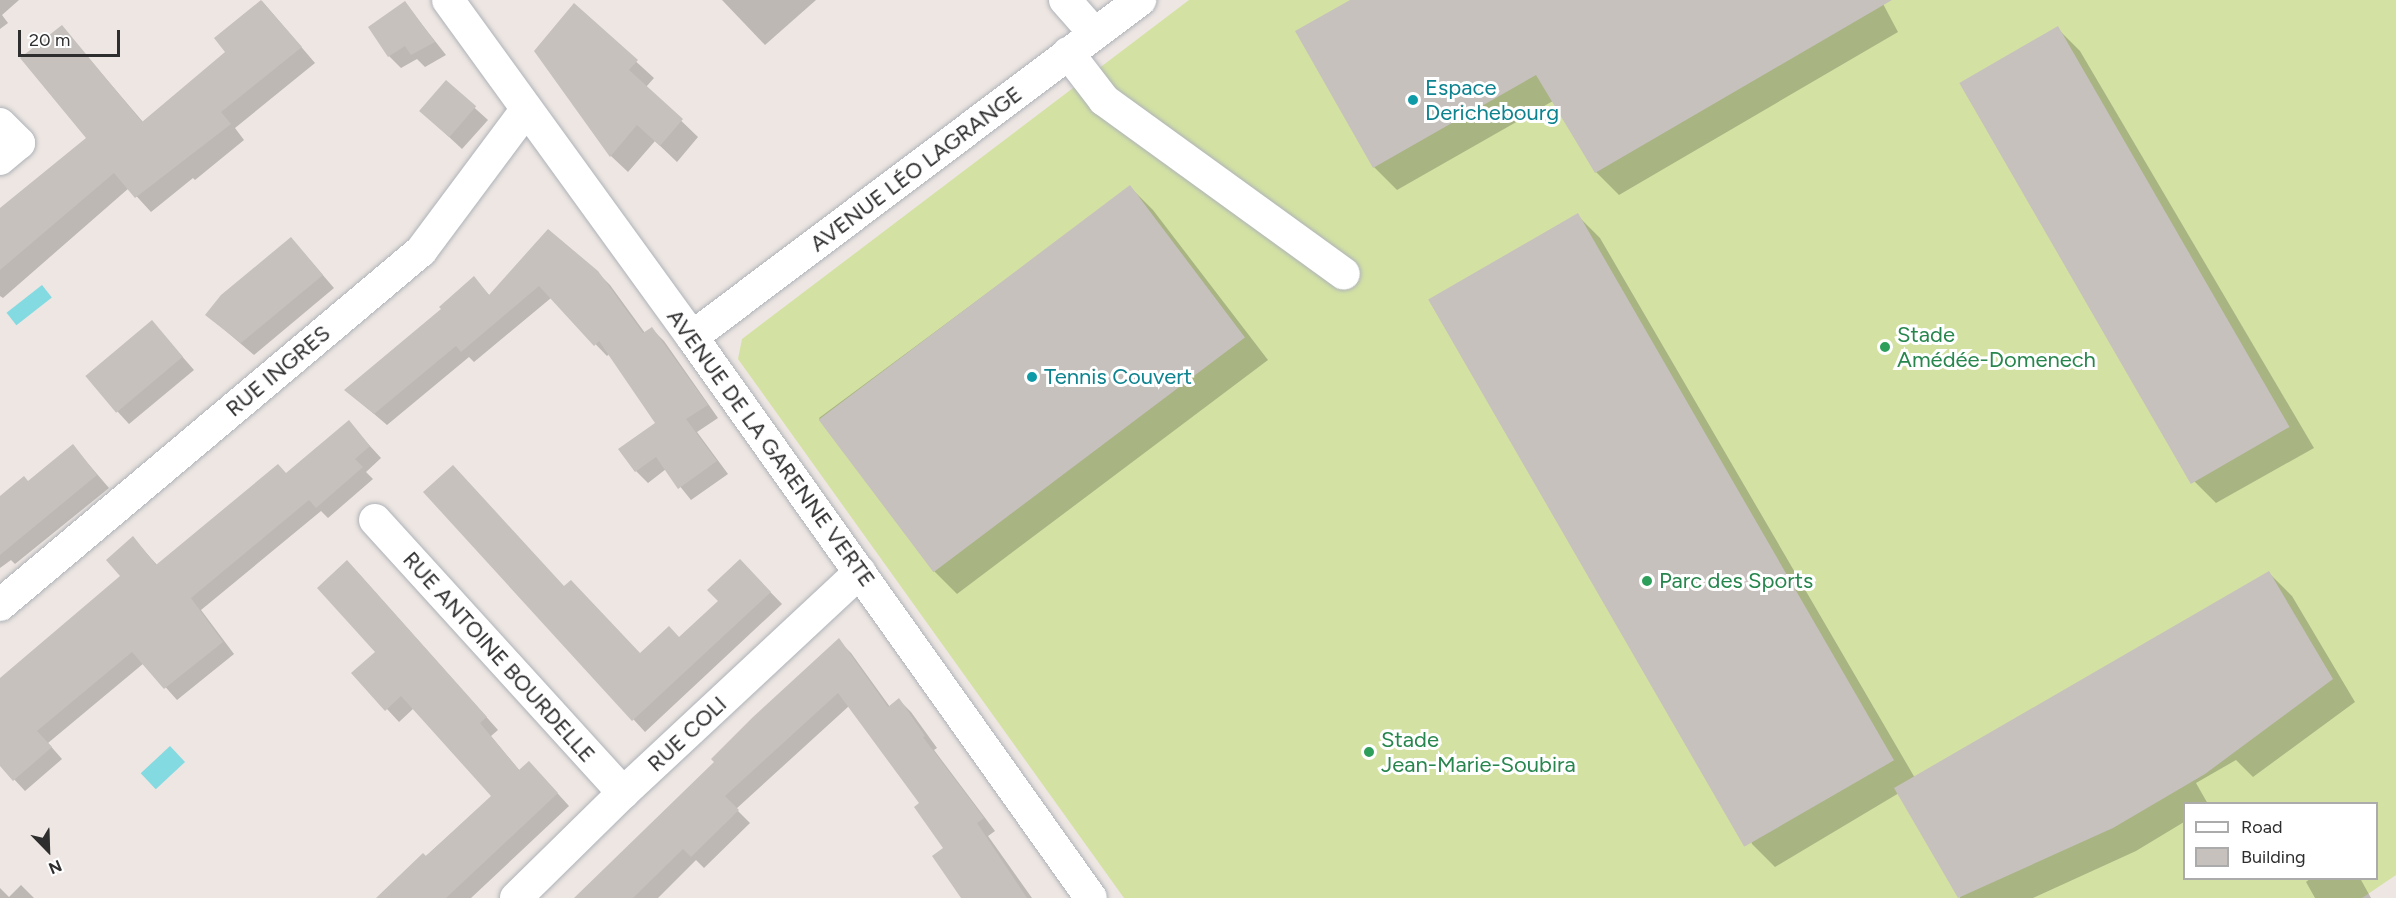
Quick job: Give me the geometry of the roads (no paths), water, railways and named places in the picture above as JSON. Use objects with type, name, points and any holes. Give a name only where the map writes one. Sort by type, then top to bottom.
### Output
[{"type":"street","name":"AVENUE DE LA GARENNE VERTE","points":[[448,0],[692,337],[1091,898]]},
{"type":"street","points":[[1065,0],[1095,34]]},
{"type":"street","name":"AVENUE LÉO LAGRANGE","points":[[692,337],[1140,0]]},
{"type":"street","points":[[1068,53],[1104,100],[1344,274]]},
{"type":"street","name":"RUE INGRES","points":[[0,604],[421,250],[526,110]]},
{"type":"street","points":[[0,124],[19,143],[0,159]]},
{"type":"street","name":"RUE ANTOINE BOURDELLE","points":[[375,520],[623,793]]},
{"type":"street","name":"RUE COLI","points":[[516,898],[623,793],[860,572]]},
{"type":"water","points":[[42,285],[52,298],[16,325],[7,313]]},
{"type":"water","points":[[170,746],[185,762],[156,789],[141,773]]},
{"type":"place","name":"Espace Derichebourg","points":[[1413,100]]},
{"type":"place","name":"Stade Amédée-Domenech","points":[[1885,347]]},
{"type":"place","name":"Tennis Couvert","points":[[1032,377]]},
{"type":"place","name":"Parc des Sports","points":[[1647,581]]},
{"type":"place","name":"Stade Jean-Marie-Soubira","points":[[1369,752]]}]
